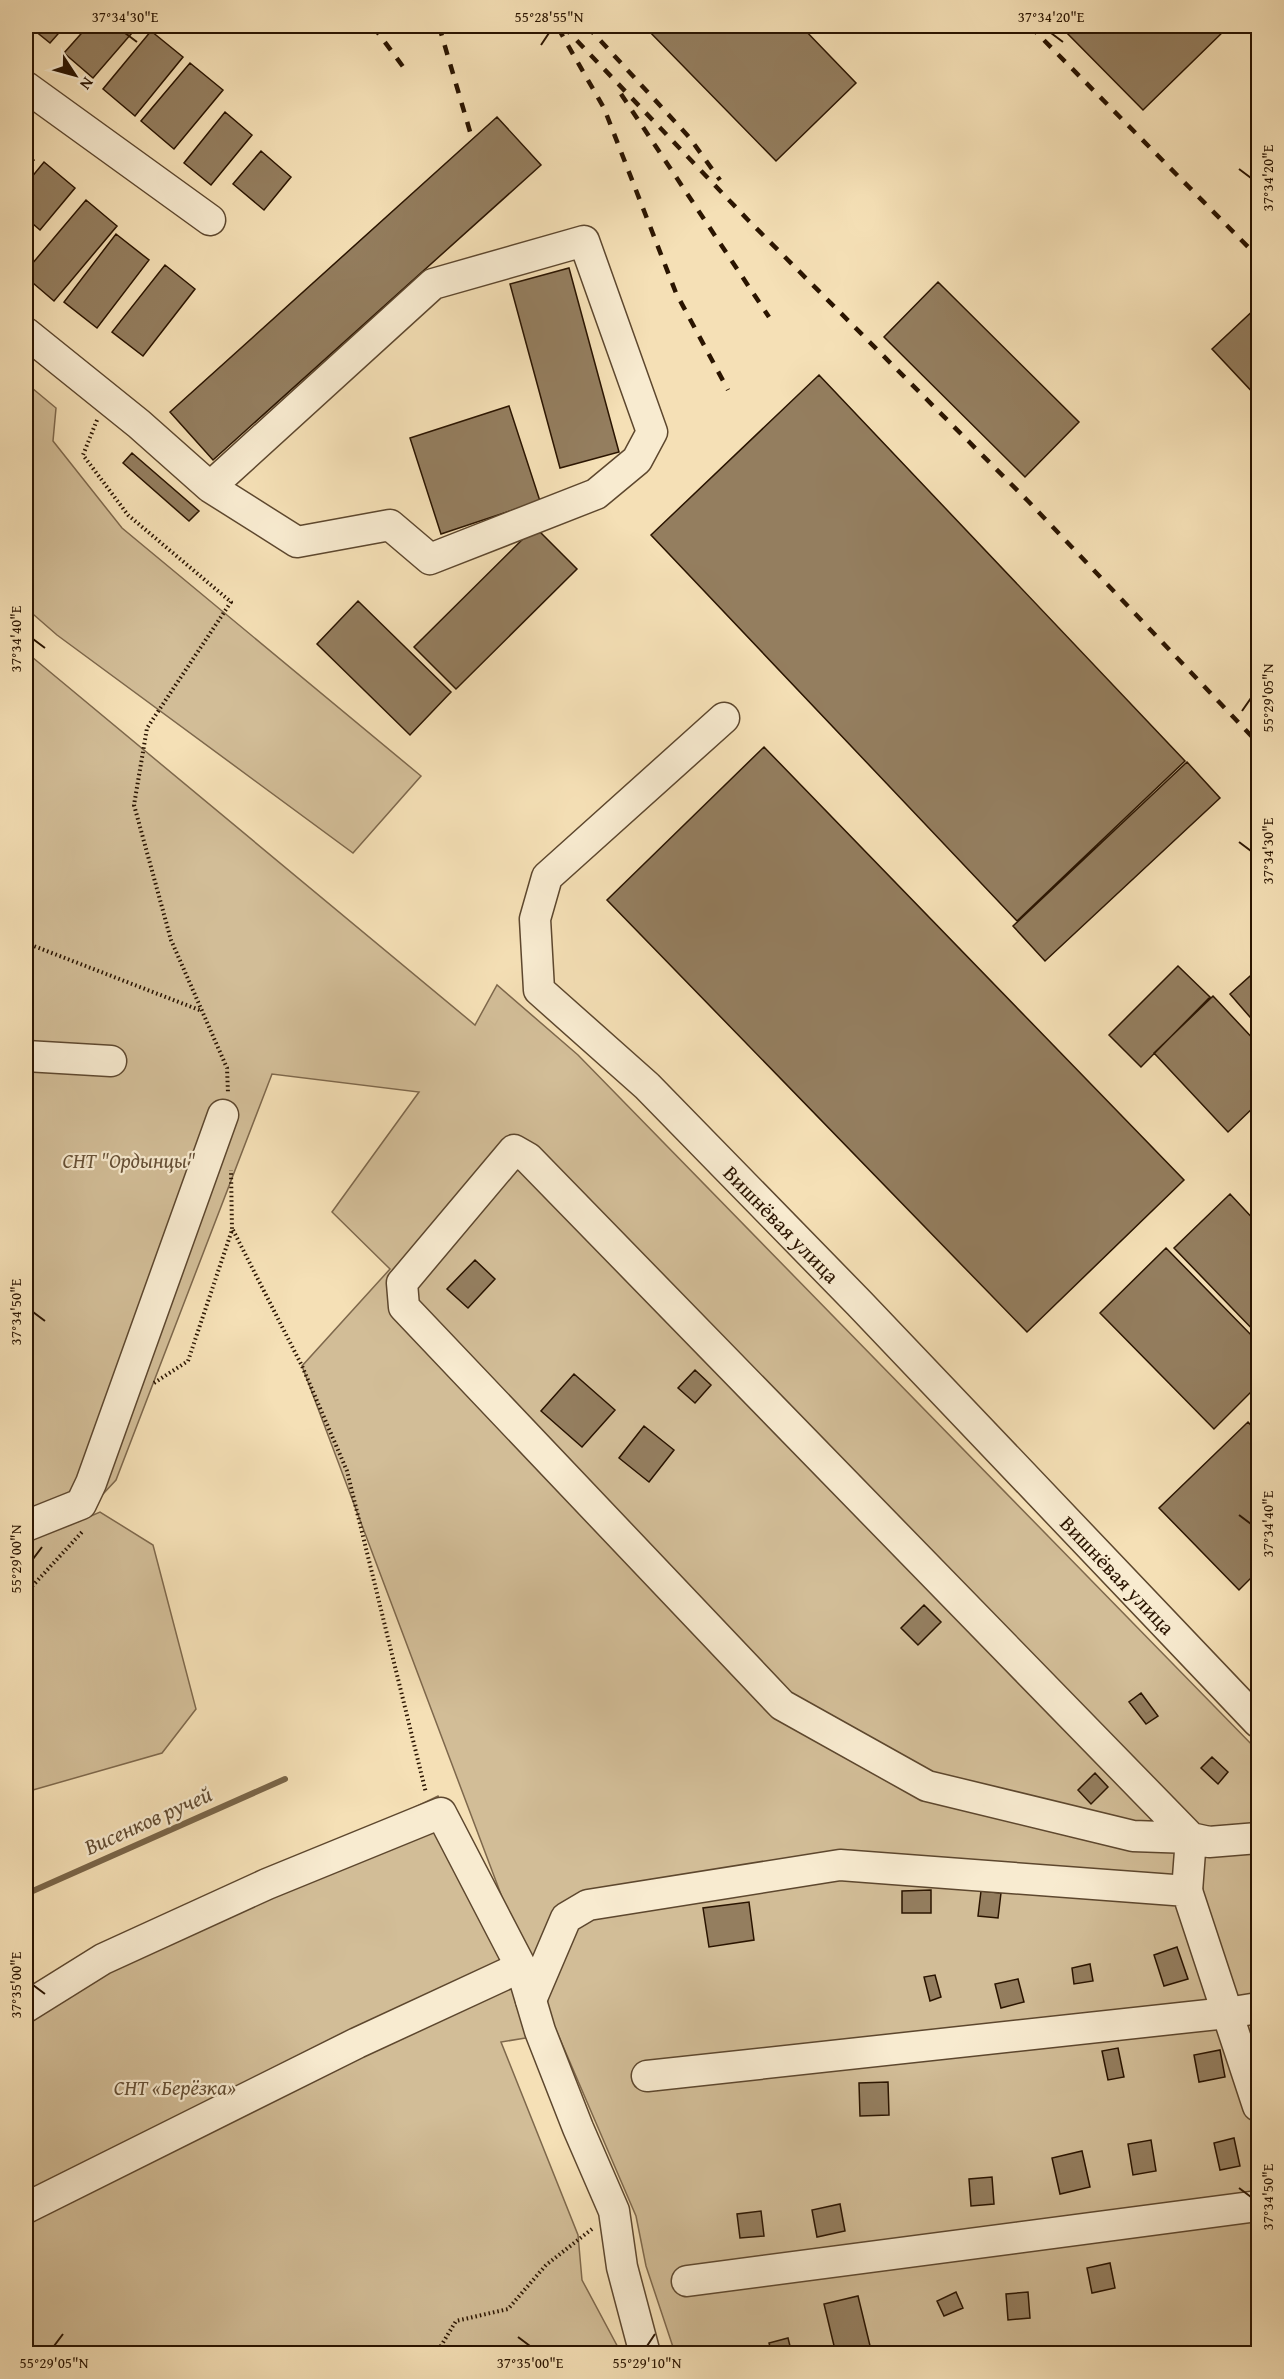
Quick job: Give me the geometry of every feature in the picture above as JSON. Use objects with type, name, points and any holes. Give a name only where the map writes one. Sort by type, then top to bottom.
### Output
[{"type":"street","points":[[26,87],[210,220]]},
{"type":"street","points":[[26,333],[139,424],[210,487],[297,542],[390,525],[430,560],[596,494],[637,460],[652,432],[584,241],[433,284],[210,487]]},
{"type":"street","name":"Вишнёвая улица","points":[[724,718],[547,877],[535,919],[539,990],[647,1086],[859,1304],[1258,1722]]},
{"type":"street","points":[[26,1056],[111,1061]]},
{"type":"street","points":[[26,1526],[81,1504],[91,1483],[226,1109]]},
{"type":"street","points":[[1258,1838],[1209,1842],[1191,1838],[1133,1836],[927,1786],[782,1705],[405,1307],[402,1283],[514,1150],[528,1158],[1191,1838],[1187,1890],[1258,2106]]},
{"type":"street","points":[[26,2007],[103,1959],[267,1884],[441,1813],[521,1967],[540,2031],[614,2211],[622,2267],[645,2354]]},
{"type":"street","points":[[531,2000],[567,1918],[588,1905],[840,1865],[1187,1890]]},
{"type":"street","points":[[26,2208],[357,2043],[521,1967]]},
{"type":"street","points":[[647,2076],[1258,2008]]},
{"type":"street","points":[[687,2281],[1258,2206]]},
{"type":"path","points":[[106,397],[83,455],[128,515],[231,602],[147,728],[134,805],[171,940],[228,1068],[226,1109]]},
{"type":"path","points":[[26,943],[202,1012]]},
{"type":"path","points":[[152,1384],[188,1361],[232,1230],[230,1161]]},
{"type":"path","points":[[232,1230],[302,1366],[347,1471],[426,1793],[441,1813]]},
{"type":"path","points":[[26,1593],[85,1529]]},
{"type":"path","points":[[436,2354],[456,2320],[508,2309],[546,2265],[614,2211]]},
{"type":"green space","points":[[26,383],[56,408],[53,441],[122,528],[421,776],[353,853],[57,635],[26,608]]},
{"type":"green space","name":"СНТ \"Ордынцы\"","points":[[26,652],[475,1025],[497,985],[578,1055],[1258,1751],[1258,2353],[675,2353],[646,2266],[636,2216],[523,1953],[302,1366],[390,1269],[332,1212],[419,1092],[272,1074],[116,1480],[77,1522],[100,1512],[153,1545],[196,1709],[162,1753],[26,1792]]},
{"type":"green space","name":"СНТ «Берёзка»","points":[[438,1796],[532,2037],[501,2042],[578,2235],[582,2280],[621,2353],[26,2354],[26,1994]]},
{"type":"building","points":[[29,26],[65,26],[50,43]]},
{"type":"building","points":[[88,26],[138,26],[93,78],[64,53]]},
{"type":"building","points":[[644,26],[801,26],[856,83],[776,161]]},
{"type":"building","points":[[1060,26],[1229,26],[1143,110]]},
{"type":"building","points":[[151,31],[183,57],[135,116],[103,89]]},
{"type":"building","points":[[190,63],[223,90],[174,149],[141,121]]},
{"type":"building","points":[[225,112],[252,135],[211,185],[184,163]]},
{"type":"building","points":[[497,117],[541,165],[213,460],[170,412]]},
{"type":"building","points":[[261,151],[291,177],[264,210],[233,184]]},
{"type":"building","points":[[26,153],[34,160],[26,170]]},
{"type":"building","points":[[44,162],[75,188],[40,230],[26,218],[26,184]]},
{"type":"building","points":[[86,200],[117,226],[54,301],[26,277],[26,271]]},
{"type":"building","points":[[116,234],[149,260],[97,328],[64,302]]},
{"type":"building","points":[[165,265],[195,289],[143,356],[112,332]]},
{"type":"building","points":[[569,268],[619,452],[560,468],[510,284]]},
{"type":"building","points":[[938,282],[1079,422],[1025,477],[884,337]]},
{"type":"building","points":[[1258,306],[1258,398],[1212,349]]},
{"type":"building","points":[[819,375],[1185,761],[1017,921],[651,535]]},
{"type":"building","points":[[509,406],[540,501],[441,534],[410,438]]},
{"type":"building","points":[[132,453],[199,511],[189,521],[123,463]]},
{"type":"building","points":[[535,527],[577,569],[456,689],[414,647]]},
{"type":"building","points":[[358,601],[451,692],[410,735],[317,644]]},
{"type":"building","points":[[764,747],[1184,1180],[1027,1332],[607,900]]},
{"type":"building","points":[[1187,762],[1220,798],[1045,961],[1013,926]]},
{"type":"building","points":[[1178,966],[1210,997],[1141,1067],[1109,1035]]},
{"type":"building","points":[[1258,969],[1258,1022],[1256,1024],[1230,994]]},
{"type":"building","points":[[1213,996],[1258,1044],[1258,1103],[1228,1132],[1154,1053]]},
{"type":"building","points":[[1230,1194],[1258,1224],[1258,1335],[1174,1248]]},
{"type":"building","points":[[1166,1248],[1258,1342],[1258,1385],[1214,1429],[1100,1313]]},
{"type":"building","points":[[475,1260],[495,1279],[468,1308],[447,1289]]},
{"type":"building","points":[[695,1370],[711,1385],[695,1403],[678,1388]]},
{"type":"building","points":[[574,1374],[615,1410],[582,1447],[541,1411]]},
{"type":"building","points":[[1248,1422],[1258,1433],[1258,1571],[1239,1590],[1159,1508]]},
{"type":"building","points":[[644,1426],[674,1450],[649,1482],[619,1458]]},
{"type":"building","points":[[924,1605],[941,1622],[918,1645],[901,1628]]},
{"type":"building","points":[[1141,1693],[1158,1716],[1146,1724],[1129,1702]]},
{"type":"building","points":[[1212,1757],[1228,1772],[1218,1784],[1201,1768]]},
{"type":"building","points":[[1095,1773],[1108,1787],[1091,1804],[1078,1790]]},
{"type":"building","points":[[931,1890],[931,1913],[902,1913],[902,1891]]},
{"type":"building","points":[[981,1891],[1001,1893],[998,1918],[978,1916]]},
{"type":"building","points":[[749,1902],[754,1940],[709,1947],[703,1908]]},
{"type":"building","points":[[1177,1947],[1188,1979],[1164,1986],[1154,1955]]},
{"type":"building","points":[[1090,1964],[1093,1981],[1074,1984],[1072,1968]]},
{"type":"building","points":[[935,1975],[941,1997],[930,2001],[924,1977]]},
{"type":"building","points":[[1018,1979],[1024,2002],[1001,2008],[995,1984]]},
{"type":"building","points":[[1118,2048],[1124,2077],[1108,2080],[1102,2051]]},
{"type":"building","points":[[1220,2050],[1225,2077],[1199,2082],[1194,2055]]},
{"type":"building","points":[[888,2082],[889,2115],[860,2116],[859,2083]]},
{"type":"building","points":[[1234,2138],[1240,2166],[1220,2170],[1214,2143]]},
{"type":"building","points":[[1151,2140],[1156,2171],[1133,2175],[1128,2144]]},
{"type":"building","points":[[1082,2151],[1090,2187],[1060,2194],[1052,2158]]},
{"type":"building","points":[[992,2177],[994,2204],[971,2206],[969,2179]]},
{"type":"building","points":[[840,2204],[845,2231],[817,2237],[812,2210]]},
{"type":"building","points":[[761,2211],[764,2236],[740,2238],[737,2214]]},
{"type":"building","points":[[1258,2248],[1258,2275],[1253,2249]]},
{"type":"building","points":[[1110,2263],[1115,2288],[1092,2293],[1087,2268]]},
{"type":"building","points":[[956,2292],[963,2308],[944,2316],[937,2301]]},
{"type":"building","points":[[1028,2292],[1030,2318],[1008,2320],[1006,2294]]},
{"type":"building","points":[[858,2296],[872,2354],[836,2354],[824,2304]]},
{"type":"building","points":[[788,2338],[792,2354],[772,2354],[769,2343]]},
{"type":"waterway","name":"Висенков ручей","points":[[26,1894],[285,1779]]},
{"type":"railway","points":[[373,26],[404,68]]},
{"type":"railway","points":[[439,26],[471,135]]},
{"type":"railway","points":[[563,26],[748,220],[1028,501],[1258,743]]},
{"type":"railway","points":[[587,26],[689,137],[720,180]]},
{"type":"railway","points":[[1030,26],[1258,257]]},
{"type":"railway","points":[[558,28],[604,108],[676,293],[728,390]]},
{"type":"railway","points":[[621,94],[769,317]]}]
